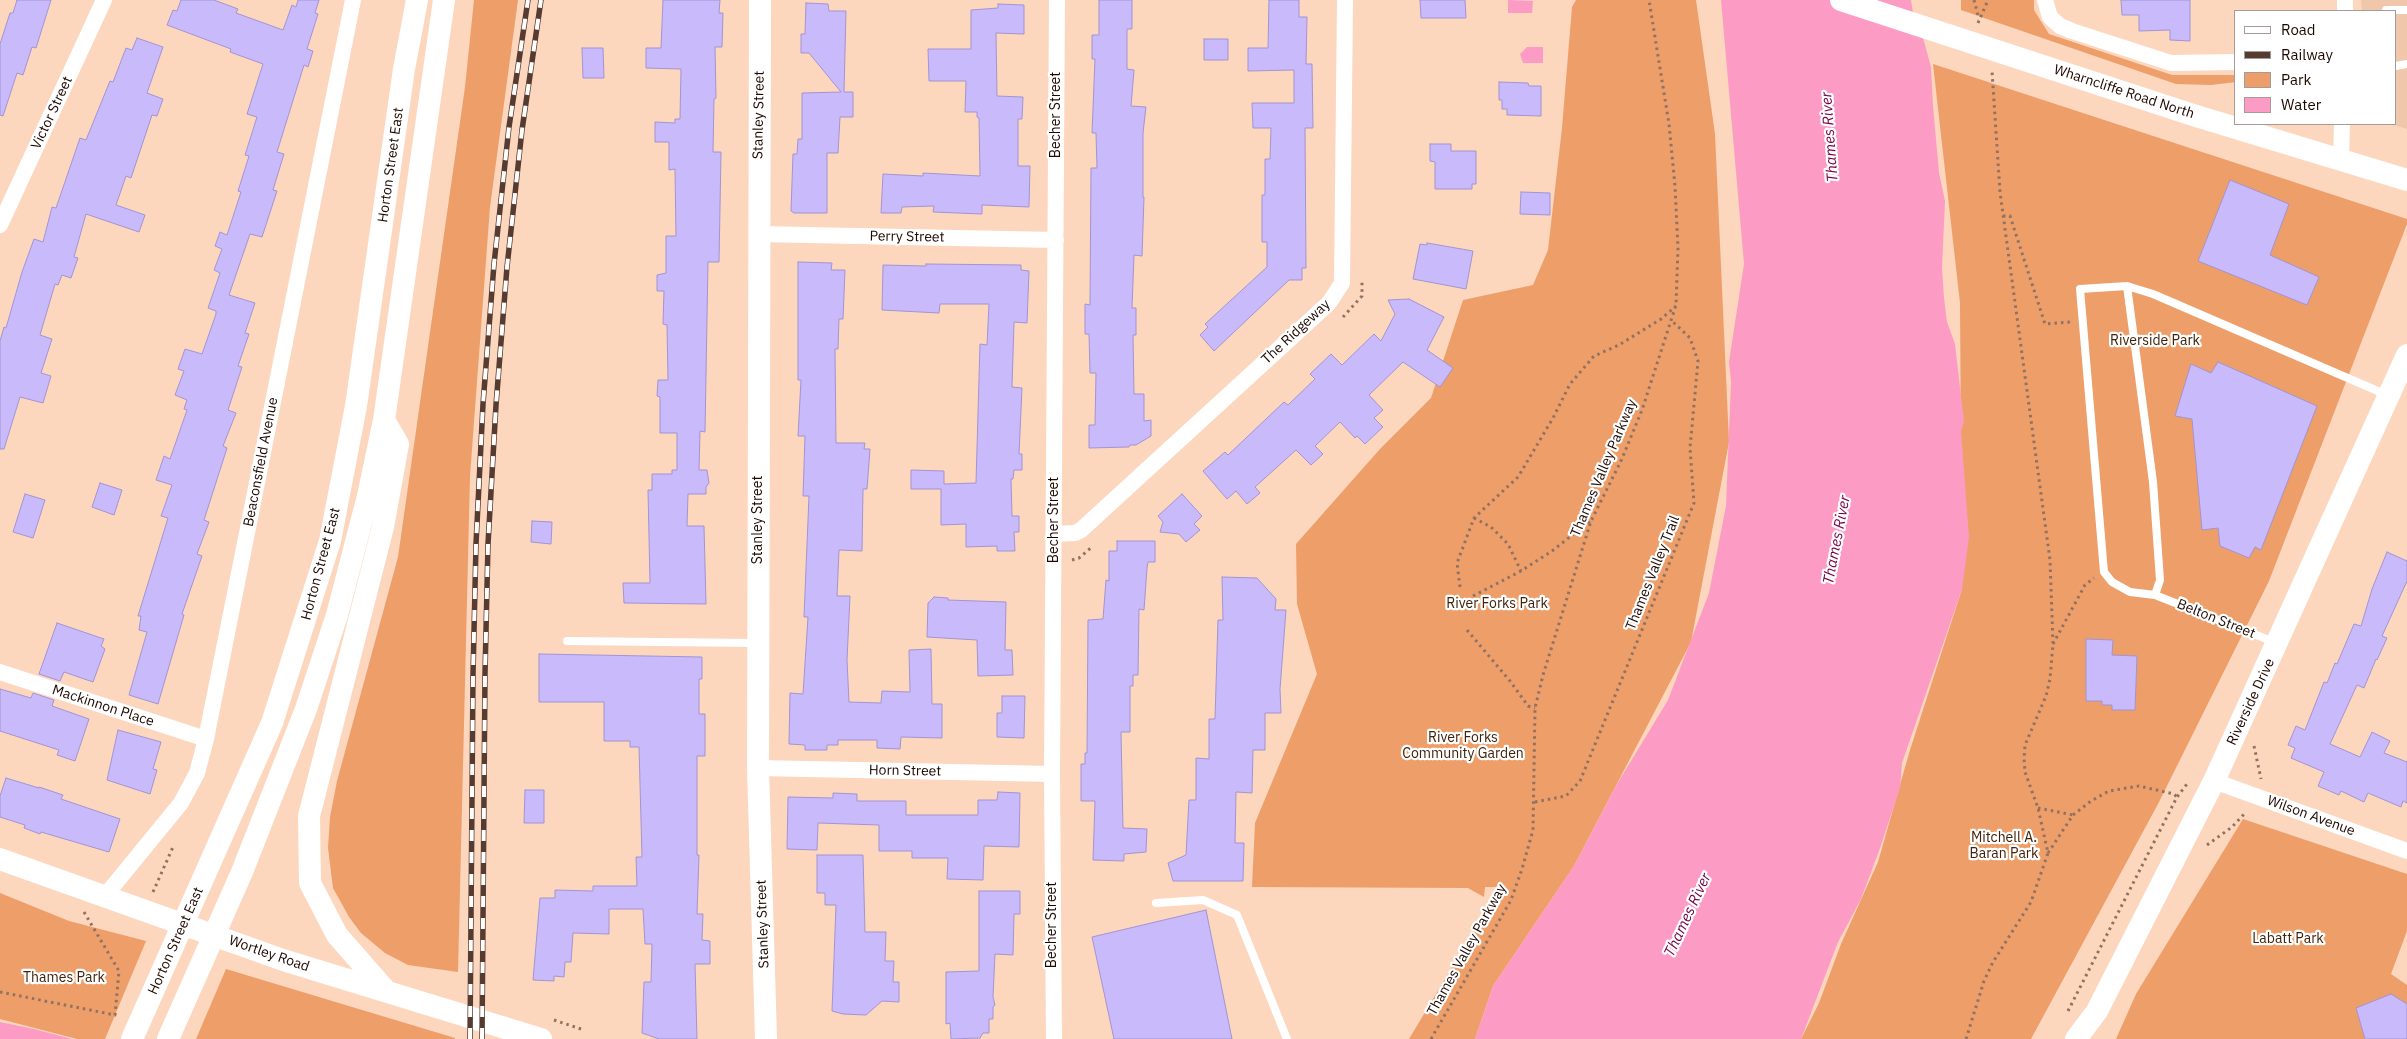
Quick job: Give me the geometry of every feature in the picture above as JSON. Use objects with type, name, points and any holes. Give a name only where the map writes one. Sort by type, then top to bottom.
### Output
[{"type":"main road","name":"Horton Street East","points":[[132,1039],[272,723],[330,541],[356,406],[417,0]]},
{"type":"main road","name":"Horton Street East","points":[[170,1035],[242,872],[306,709],[337,615],[368,496],[384,420],[444,0]]},
{"type":"main road","name":"Stanley Street","points":[[760,0],[758,768],[766,1039]]},
{"type":"main road","name":"Wharncliffe Road North","points":[[1841,0],[2193,114],[2407,180]]},
{"type":"main road","name":"Riverside Drive","points":[[2076,1039],[2096,1011],[2214,781],[2278,644],[2407,356]]},
{"type":"main road","points":[[384,420],[398,444],[384,527],[309,816],[310,883],[337,935],[386,991]]},
{"type":"main road","name":"Wortley Road","points":[[0,859],[283,960],[541,1039]]},
{"type":"main road","points":[[2095,1039],[2100,1027],[2096,1011]]},
{"type":"street","name":"Victor Street","points":[[0,226],[104,0]]},
{"type":"street","name":"Beaconsfield Avenue","points":[[105,896],[181,803],[197,773],[206,739],[353,0]]},
{"type":"street","name":"Becher Street","points":[[1054,1039],[1052,774],[1057,0]]},
{"type":"street","name":"The Ridgeway","points":[[1054,534],[1075,533],[1081,530],[1329,303],[1342,283],[1345,0]]},
{"type":"street","points":[[2045,0],[2050,16],[2060,26],[2072,31],[2172,63],[2234,62]]},
{"type":"street","points":[[2341,160],[2342,125]]},
{"type":"street","name":"Perry Street","points":[[758,234],[1056,240]]},
{"type":"street","name":"Mackinnon Place","points":[[0,672],[206,739]]},
{"type":"street","name":"Horn Street","points":[[758,768],[1052,774]]},
{"type":"street","name":"Wilson Avenue","points":[[2214,781],[2407,851]]},
{"type":"lane","points":[[2386,10],[2407,10]]},
{"type":"lane","points":[[2127,286],[2153,482],[2160,580],[2155,594]]},
{"type":"lane","points":[[2104,572],[2080,289],[2127,286],[2153,294],[2389,396]]},
{"type":"lane","name":"Belton Street","points":[[2104,572],[2112,582],[2130,592],[2155,594],[2278,644]]},
{"type":"lane","points":[[567,641],[758,643]]},
{"type":"lane","points":[[1156,903],[1203,900],[1237,914],[1287,1039]]},
{"type":"path","name":"Thames Valley Parkway","points":[[1431,1039],[1511,900],[1529,848],[1533,830],[1535,802],[1535,708],[1560,616],[1591,521],[1621,461],[1642,410],[1676,305],[1678,248],[1670,133],[1649,0]]},
{"type":"path","points":[[1974,0],[1979,19]]},
{"type":"path","points":[[1992,77],[2003,216],[2050,560],[2053,644],[2050,679],[2046,696],[2025,746],[2024,759],[2025,772],[2038,808],[2048,853]]},
{"type":"path","points":[[2003,216],[2010,216],[2045,324],[2083,321]]},
{"type":"path","points":[[1460,587],[1457,563],[1474,518],[1518,477],[1553,418],[1570,384],[1594,356],[1619,345],[1661,319],[1676,305]]},
{"type":"path","name":"Thames Valley Trail","points":[[1535,802],[1566,796],[1580,781],[1694,503],[1690,448],[1698,361],[1690,338],[1672,321]]},
{"type":"path","points":[[1474,518],[1491,527],[1508,544],[1521,571]]},
{"type":"path","points":[[1472,596],[1521,571],[1552,551],[1591,521]]},
{"type":"path","points":[[2053,644],[2085,585],[2104,572]]},
{"type":"path","points":[[1467,630],[1510,681],[1528,706],[1535,708]]},
{"type":"path","points":[[1966,1039],[1984,981],[1993,962],[2031,902],[2048,853],[2073,815],[2097,797],[2124,787],[2139,786],[2174,794],[2177,797],[2066,1014]]},
{"type":"path","points":[[2038,808],[2073,815]]},
{"type":"path","points":[[148,912],[152,896],[173,847]]},
{"type":"path","points":[[0,992],[114,1016],[119,971],[84,912]]},
{"type":"shaded area","points":[[2361,0],[2407,0],[2407,129],[2394,125],[2397,125],[2397,10],[2362,10]]},
{"type":"green space","points":[[474,0],[518,0],[490,207],[470,476],[458,972],[408,965],[385,953],[361,933],[349,917],[333,888],[328,848],[330,817],[337,781],[398,557],[465,87]]},
{"type":"green space","name":"River Forks Park","points":[[1576,0],[1696,0],[1715,134],[1729,442],[1691,642],[1574,866],[1493,986],[1475,1039],[1409,1039],[1500,887],[1485,887],[1484,897],[1468,888],[1252,887],[1255,823],[1317,674],[1297,604],[1296,544],[1380,449],[1431,398],[1463,300],[1533,285],[1548,250],[1562,128],[1572,7]]},
{"type":"green space","points":[[1961,0],[2034,0],[2034,10],[2049,34],[2172,75],[2234,75],[2234,82],[2211,85],[2176,84],[1961,10]]},
{"type":"green space","name":"Riverside Park","points":[[1933,64],[2407,219],[2407,224],[2269,581],[2158,804],[2031,1039],[1801,1039],[1819,1003],[1841,944],[1878,862],[1910,750],[1962,589],[1960,303]]},
{"type":"green space","name":"Labatt Park","points":[[2243,819],[2407,874],[2407,931],[2391,974],[2407,985],[2407,1039],[2116,1039],[2136,994]]},
{"type":"green space","name":"Thames Park","points":[[0,893],[69,921],[146,941],[105,1039],[77,1039],[0,1019]]},
{"type":"green space","points":[[226,969],[455,1038],[455,1039],[196,1039]]},
{"type":"water","points":[[1508,0],[1533,1],[1532,13],[1508,13]]},
{"type":"water","name":"Thames River","points":[[1721,0],[1911,0],[1914,19],[1923,38],[1931,67],[1939,173],[1945,201],[1942,268],[1944,298],[1947,322],[1955,344],[1964,422],[1961,431],[1969,537],[1962,589],[1902,763],[1900,788],[1879,851],[1861,899],[1838,942],[1801,1039],[1475,1039],[1493,986],[1574,866],[1617,784],[1668,700],[1709,593],[1726,506],[1731,382],[1729,362],[1744,264]]},
{"type":"water","points":[[1527,47],[1543,47],[1543,63],[1523,63],[1520,54]]},
{"type":"water","points":[[0,1022],[34,1029],[72,1039],[0,1039]]},
{"type":"building","points":[[17,0],[51,0],[36,48],[32,47],[23,75],[17,73],[3,116],[0,115],[0,44],[10,13],[13,13]]},
{"type":"building","points":[[181,0],[214,0],[238,9],[236,13],[283,30],[292,5],[296,7],[298,0],[319,0],[315,13],[318,14],[307,49],[313,51],[308,67],[304,65],[277,152],[284,154],[273,190],[277,191],[262,237],[250,234],[229,295],[255,303],[245,333],[249,334],[238,366],[242,367],[228,410],[236,413],[223,446],[227,448],[204,520],[209,522],[197,554],[202,556],[182,614],[184,615],[158,704],[129,695],[147,632],[139,630],[141,616],[138,616],[168,518],[161,516],[172,485],[156,480],[164,456],[170,459],[187,410],[184,409],[187,400],[175,395],[184,371],[178,369],[185,349],[202,354],[216,314],[216,311],[208,308],[220,273],[214,270],[222,249],[215,246],[220,232],[227,235],[241,192],[238,191],[249,156],[245,155],[257,117],[247,114],[263,64],[230,52],[231,49],[167,25],[173,10],[177,11]]},
{"type":"building","points":[[663,0],[720,0],[719,13],[723,13],[722,47],[715,47],[716,98],[714,99],[713,152],[721,152],[719,262],[708,262],[705,432],[700,431],[699,470],[707,470],[709,483],[706,487],[706,494],[688,494],[687,526],[704,526],[706,604],[624,603],[623,583],[650,583],[648,490],[652,490],[652,474],[672,474],[672,470],[677,470],[677,433],[660,433],[660,397],[657,396],[658,380],[668,380],[667,325],[663,324],[664,291],[657,291],[657,275],[666,273],[666,236],[676,236],[675,169],[669,170],[669,142],[655,142],[655,122],[675,123],[675,119],[680,119],[681,69],[646,68],[646,48],[661,48]]},
{"type":"building","points":[[1099,0],[1132,0],[1132,29],[1127,29],[1127,69],[1134,70],[1131,106],[1146,107],[1143,133],[1144,197],[1142,256],[1134,255],[1132,308],[1136,308],[1136,335],[1133,335],[1134,394],[1144,394],[1144,421],[1151,420],[1151,436],[1129,447],[1089,448],[1089,425],[1095,425],[1096,373],[1090,373],[1089,334],[1085,334],[1085,304],[1090,305],[1091,168],[1097,168],[1096,133],[1092,133],[1095,59],[1092,59],[1092,35],[1099,35]]},
{"type":"building","points":[[1269,0],[1299,0],[1299,17],[1307,17],[1306,64],[1312,64],[1313,128],[1305,128],[1306,268],[1302,268],[1302,280],[1289,280],[1214,351],[1200,335],[1208,327],[1205,324],[1267,267],[1267,242],[1262,242],[1262,195],[1265,195],[1265,159],[1270,159],[1271,128],[1253,128],[1252,103],[1294,103],[1294,70],[1248,71],[1248,48],[1268,48]]},
{"type":"building","points":[[1420,0],[1465,0],[1466,18],[1421,18]]},
{"type":"building","points":[[2121,0],[2190,0],[2190,41],[2170,40],[2170,30],[2139,31],[2139,15],[2122,15]]},
{"type":"building","points":[[806,3],[828,4],[829,11],[846,11],[844,92],[853,92],[853,117],[840,117],[838,153],[827,153],[827,213],[794,213],[791,211],[793,154],[797,154],[798,139],[802,139],[802,93],[841,92],[809,53],[801,53],[801,34],[805,34]]},
{"type":"building","points":[[998,4],[1024,5],[1024,34],[996,33],[997,96],[1023,97],[1022,119],[1018,119],[1018,166],[1030,166],[1029,207],[982,205],[982,214],[933,212],[934,206],[902,207],[901,213],[881,213],[883,174],[923,176],[923,173],[980,176],[979,118],[977,117],[977,112],[965,112],[966,81],[929,81],[928,49],[971,49],[971,10],[998,8]]},
{"type":"building","points":[[137,38],[163,47],[147,93],[163,99],[157,116],[152,115],[131,178],[126,176],[116,205],[145,215],[139,232],[86,214],[74,257],[78,258],[71,278],[62,275],[58,285],[55,284],[40,335],[52,339],[41,373],[51,376],[43,403],[20,397],[4,449],[0,449],[0,341],[4,327],[6,328],[22,272],[34,239],[43,242],[52,207],[56,208],[80,138],[86,140],[110,81],[113,82],[126,48],[132,50]]},
{"type":"building","points":[[1204,39],[1228,39],[1228,60],[1204,60]]},
{"type":"building","points":[[582,48],[603,48],[604,78],[583,78]]},
{"type":"building","points":[[1499,82],[1528,83],[1529,86],[1541,86],[1541,116],[1507,115],[1507,109],[1502,109],[1502,100],[1499,100]]},
{"type":"building","points":[[1430,144],[1451,144],[1451,151],[1476,151],[1476,184],[1472,184],[1472,189],[1435,189],[1435,162],[1430,161]]},
{"type":"building","points":[[2230,180],[2289,204],[2270,255],[2319,277],[2307,305],[2198,261]]},
{"type":"building","points":[[1521,192],[1550,193],[1550,215],[1520,214]]},
{"type":"building","points":[[1427,243],[1473,251],[1466,289],[1413,279],[1420,244],[1427,245]]},
{"type":"building","points":[[798,262],[832,263],[831,270],[845,270],[843,319],[839,319],[838,349],[835,349],[836,443],[865,443],[864,449],[870,449],[867,489],[863,489],[862,551],[839,550],[837,596],[850,596],[847,660],[849,702],[881,703],[882,691],[910,692],[909,650],[931,649],[932,704],[942,704],[942,738],[901,737],[900,749],[877,748],[877,740],[838,740],[838,745],[827,745],[827,750],[805,750],[805,745],[789,744],[790,693],[803,694],[808,617],[804,617],[809,496],[803,496],[805,436],[798,436],[801,380],[798,380]]},
{"type":"building","points":[[926,264],[1021,265],[1021,270],[1029,271],[1027,323],[1014,322],[1012,387],[1022,388],[1019,454],[1022,454],[1022,470],[1014,470],[1013,479],[1011,479],[1012,516],[1019,516],[1019,532],[1014,532],[1015,551],[997,551],[997,546],[966,547],[966,524],[941,525],[941,489],[911,489],[911,470],[944,471],[944,484],[976,483],[980,344],[987,345],[989,304],[940,304],[939,313],[882,310],[883,265],[926,266]]},
{"type":"building","points":[[1409,299],[1444,317],[1427,350],[1453,368],[1440,387],[1403,362],[1369,395],[1383,410],[1374,418],[1383,427],[1365,444],[1357,436],[1355,438],[1340,422],[1315,446],[1323,454],[1311,465],[1296,450],[1255,487],[1260,493],[1247,504],[1236,491],[1227,499],[1203,471],[1225,452],[1228,455],[1284,402],[1288,405],[1315,379],[1310,374],[1331,354],[1342,365],[1374,334],[1381,341],[1395,314],[1388,300]]},
{"type":"building","points":[[2218,362],[2317,406],[2261,550],[2255,547],[2249,558],[2220,546],[2218,528],[2202,530],[2192,419],[2175,416],[2191,364],[2211,373]]},
{"type":"building","points":[[100,483],[122,490],[114,515],[92,507]]},
{"type":"building","points":[[25,494],[45,500],[33,538],[13,532]]},
{"type":"building","points":[[1182,494],[1202,516],[1194,524],[1200,530],[1186,542],[1179,534],[1160,532],[1163,522],[1158,516]]},
{"type":"building","points":[[532,521],[552,522],[551,544],[531,542]]},
{"type":"building","points":[[1117,541],[1155,541],[1155,562],[1148,562],[1147,568],[1144,610],[1139,609],[1138,675],[1133,675],[1133,686],[1130,686],[1130,732],[1121,732],[1123,828],[1147,829],[1146,852],[1124,854],[1124,861],[1093,860],[1095,801],[1081,801],[1081,764],[1085,764],[1085,753],[1087,753],[1088,620],[1103,619],[1106,580],[1109,581],[1109,551],[1117,551]]},
{"type":"building","points":[[2387,552],[2407,561],[2407,581],[2382,636],[2387,638],[2364,688],[2357,685],[2330,744],[2360,757],[2372,732],[2390,741],[2384,753],[2407,762],[2407,803],[2403,801],[2401,807],[2368,793],[2364,802],[2341,791],[2339,795],[2318,786],[2324,772],[2291,758],[2295,748],[2288,745],[2296,726],[2305,730],[2324,682],[2327,683],[2335,663],[2337,664],[2354,624],[2361,626],[2372,589]]},
{"type":"building","points":[[1222,577],[1257,578],[1276,599],[1275,610],[1286,610],[1280,689],[1281,713],[1265,713],[1265,750],[1253,750],[1252,793],[1236,792],[1235,843],[1244,843],[1243,881],[1173,881],[1168,863],[1186,855],[1189,800],[1196,800],[1196,758],[1209,759],[1209,719],[1215,719],[1218,620],[1223,620]]},
{"type":"building","points":[[934,597],[948,598],[948,600],[1006,602],[1005,650],[1012,650],[1013,675],[978,676],[977,640],[927,637],[928,603]]},
{"type":"building","points":[[57,623],[104,639],[101,646],[105,649],[93,682],[64,672],[60,681],[39,674]]},
{"type":"building","points":[[2086,639],[2113,640],[2112,655],[2137,656],[2135,710],[2112,710],[2112,705],[2102,705],[2102,701],[2086,701]]},
{"type":"building","points":[[539,654],[702,657],[702,679],[699,679],[699,714],[705,714],[705,756],[697,756],[697,855],[699,855],[697,914],[703,914],[702,940],[710,941],[710,964],[695,964],[697,1039],[659,1039],[642,1033],[644,982],[651,982],[652,944],[645,944],[643,909],[609,909],[609,934],[573,933],[571,962],[565,962],[564,977],[554,976],[554,981],[533,980],[540,898],[555,898],[555,890],[593,891],[593,886],[637,886],[636,857],[642,857],[639,747],[630,747],[630,741],[604,741],[604,702],[539,702]]},
{"type":"building","points":[[0,689],[31,698],[33,693],[54,700],[52,706],[89,719],[75,761],[57,755],[59,750],[0,731]]},
{"type":"building","points":[[1002,696],[1025,696],[1024,738],[997,737],[997,713],[1002,713]]},
{"type":"building","points":[[118,730],[161,742],[153,769],[157,770],[150,794],[107,780]]},
{"type":"building","points":[[6,778],[63,795],[61,799],[120,819],[109,852],[41,832],[40,834],[24,828],[25,825],[0,817],[0,796]]},
{"type":"building","points":[[525,790],[544,790],[544,823],[524,823]]},
{"type":"building","points":[[998,792],[1020,793],[1019,847],[984,846],[983,880],[947,879],[948,858],[912,858],[912,851],[879,851],[879,825],[818,823],[817,850],[787,849],[788,797],[833,798],[833,793],[857,794],[857,801],[906,801],[906,815],[978,815],[978,800],[997,800]]},
{"type":"building","points":[[817,855],[863,855],[865,932],[886,932],[885,961],[894,961],[893,982],[899,982],[899,1002],[882,1001],[866,1015],[843,1014],[832,1011],[836,905],[825,905],[825,893],[817,893]]},
{"type":"building","points":[[979,891],[1020,891],[1020,914],[1014,914],[1013,955],[995,954],[993,997],[995,1005],[993,1007],[993,1019],[989,1019],[989,1033],[983,1033],[980,1038],[951,1039],[950,1023],[946,1024],[946,972],[979,971]]},
{"type":"building","points":[[1206,910],[1232,1039],[1114,1039],[1092,937]]},
{"type":"building","points":[[2391,994],[2407,1004],[2407,1039],[2365,1039],[2356,1008]]},
{"type":"railway","points":[[470,1039],[473,675],[476,544],[483,404],[494,264],[509,127],[528,0]]},
{"type":"railway","points":[[482,1039],[488,544],[496,405],[507,267],[522,130],[541,0]]},
{"type":"park label","name":"River Forks Community Garden","points":[[1463,746]]},
{"type":"park label","name":"Mitchell A. Baran Park","points":[[2004,846]]}]
